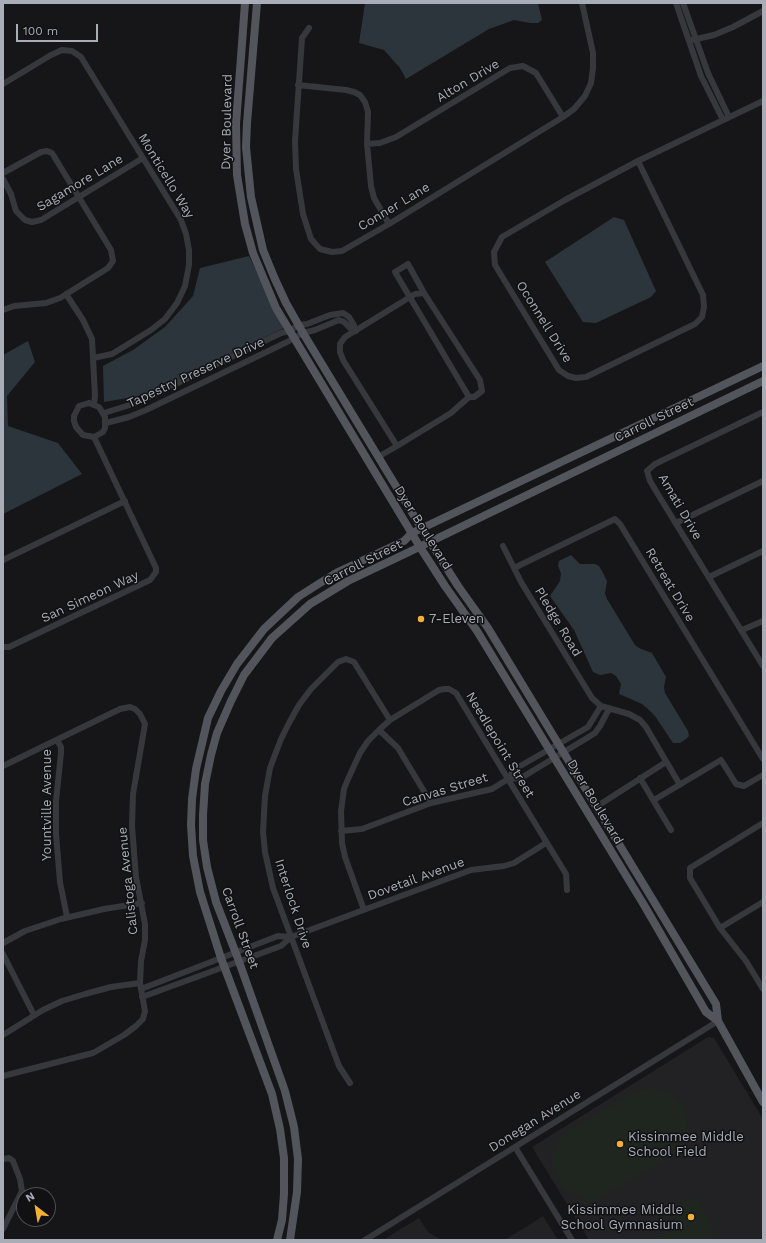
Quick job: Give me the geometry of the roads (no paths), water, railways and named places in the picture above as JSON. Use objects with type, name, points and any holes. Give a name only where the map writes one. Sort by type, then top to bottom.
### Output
[{"type":"main road","name":"Dyer Boulevard","points":[[245,3],[236,124],[237,175],[240,199],[253,253],[276,308],[420,547],[445,586],[477,631],[644,905],[706,1012],[718,1021]]},
{"type":"main road","name":"Dyer Boulevard","points":[[257,3],[246,146],[251,197],[264,250],[274,278],[303,333],[378,457],[458,586],[488,628],[716,1004],[718,1021],[763,1102]]},
{"type":"main road","points":[[245,14],[254,34]]},
{"type":"main road","name":"Carroll Street","points":[[277,1240],[282,1220],[284,1194],[282,1138],[272,1094],[224,967],[200,892],[192,856],[192,812],[196,769],[208,718],[221,691],[237,664],[264,629],[298,598],[338,572],[404,541],[412,533],[763,366]]},
{"type":"main road","name":"Carroll Street","points":[[290,1240],[297,1192],[298,1159],[294,1127],[285,1091],[236,952],[216,902],[207,868],[203,834],[202,814],[205,784],[211,755],[217,733],[231,700],[244,675],[272,638],[310,604],[348,581],[763,381]]},
{"type":"main road","points":[[264,629],[272,638]]},
{"type":"street","name":"Conner Lane","points":[[309,28],[302,38],[295,141],[296,169],[303,214],[311,239],[320,249],[332,252],[342,251],[389,224],[574,109],[585,96],[591,83],[593,68],[593,53],[582,3]]},
{"type":"street","points":[[676,3],[701,76],[726,119]]},
{"type":"street","points":[[683,3],[726,119]]},
{"type":"street","points":[[689,41],[714,35],[763,11]]},
{"type":"street","name":"Monticello Way","points":[[3,84],[62,50],[72,51],[82,57],[181,220],[186,234],[189,250],[189,265],[185,286],[177,303],[165,318],[151,330],[112,354],[93,358]]},
{"type":"street","name":"Alton Drive","points":[[367,144],[380,143],[396,137],[510,68],[522,66],[536,73],[563,117]]},
{"type":"street","points":[[298,85],[354,92],[360,95],[365,102],[368,112],[367,144],[371,186],[374,198],[389,224]]},
{"type":"street","name":"Oconnell Drive","points":[[638,161],[703,295],[704,307],[702,317],[695,324],[586,377],[576,378],[568,376],[559,370],[496,266],[494,252],[502,237],[565,200],[638,161],[763,101]]},
{"type":"street","points":[[3,173],[41,152],[47,151],[52,153],[111,250],[113,261],[108,268],[60,298],[46,303],[14,306],[3,310]]},
{"type":"street","name":"Sagamore Lane","points":[[3,180],[10,194],[16,212],[25,220],[32,222],[41,220],[143,158]]},
{"type":"street","points":[[378,457],[451,413],[469,397],[474,397],[482,391],[480,380],[424,293],[408,264],[395,272],[469,397]]},
{"type":"street","points":[[397,446],[343,360],[340,352],[340,344],[345,337],[355,329],[415,294],[424,293]]},
{"type":"street","points":[[66,294],[88,328],[92,339],[95,396],[94,404]]},
{"type":"street","name":"Tapestry Preserve Drive","points":[[104,413],[136,403],[299,325],[307,324],[330,315],[343,313],[349,318],[355,329]]},
{"type":"street","name":"Tapestry Preserve Drive","points":[[106,423],[129,417],[173,397],[294,339],[303,333],[315,330],[339,320],[344,322],[350,328],[355,329]]},
{"type":"street","points":[[236,354],[241,364]]},
{"type":"street","points":[[169,387],[173,397]]},
{"type":"street","points":[[84,404],[94,404],[104,413],[106,423],[103,432],[94,437],[83,435],[76,427],[74,416],[79,406],[84,404]]},
{"type":"street","name":"Amati Drive","points":[[763,412],[655,464],[647,471],[650,481],[763,666]]},
{"type":"street","name":"San Simeon Way","points":[[3,647],[9,647],[150,580],[153,577],[156,568],[94,437]]},
{"type":"street","points":[[676,523],[763,481]]},
{"type":"street","points":[[3,560],[125,501]]},
{"type":"street","name":"Retreat Drive","points":[[514,568],[615,519],[620,524],[763,759]]},
{"type":"street","name":"Pledge Road","points":[[503,546],[514,568],[592,698],[601,706],[630,714],[640,720],[646,727],[680,785]]},
{"type":"street","points":[[709,577],[763,551]]},
{"type":"street","points":[[742,630],[763,621]]},
{"type":"street","name":"Interlock Drive","points":[[350,1083],[339,1066],[268,870],[263,832],[263,811],[270,768],[281,739],[299,705],[338,662],[346,659],[354,662],[390,720]]},
{"type":"street","name":"Needlepoint Street","points":[[364,910],[345,857],[342,843],[342,798],[348,779],[360,753],[368,741],[390,720],[440,690],[449,689],[456,693],[566,874],[567,890]]},
{"type":"street","points":[[549,750],[588,726],[601,706]]},
{"type":"street","name":"Calistoga Avenue","points":[[3,766],[120,709],[130,707],[135,709],[140,714],[145,724],[133,794],[132,826],[134,863],[145,924],[145,940],[141,961],[140,986],[145,1011],[143,1019],[136,1026],[93,1053],[3,1076]]},
{"type":"street","points":[[554,758],[581,743],[595,733],[609,709]]},
{"type":"street","points":[[379,730],[401,752],[431,803]]},
{"type":"street","name":"Yountville Avenue","points":[[58,740],[61,753],[56,801],[56,834],[60,882],[67,917]]},
{"type":"street","name":"Canvas Street","points":[[508,779],[515,769],[549,750]]},
{"type":"street","name":"Canvas Street","points":[[341,832],[362,829],[431,803],[486,791],[508,779],[521,778],[554,758]]},
{"type":"street","points":[[654,800],[722,760],[736,784],[744,786],[763,775]]},
{"type":"street","points":[[596,807],[666,762]]},
{"type":"street","points":[[640,778],[671,830]]},
{"type":"street","points":[[763,823],[690,868],[690,878],[720,928],[746,961],[763,988]]},
{"type":"street","name":"Dovetail Avenue","points":[[142,998],[281,946],[291,937],[471,870],[504,866],[514,863],[546,843]]},
{"type":"street","points":[[720,928],[763,902]]},
{"type":"street","points":[[3,942],[26,931],[67,917],[142,903]]},
{"type":"street","name":"Dovetail Avenue","points":[[3,1035],[34,1015],[62,1001],[111,987],[140,986],[221,958],[278,936],[291,937]]},
{"type":"street","points":[[3,954],[34,1015]]},
{"type":"street","name":"Donegan Avenue","points":[[365,1240],[718,1021]]},
{"type":"street","points":[[515,1147],[572,1240]]},
{"type":"street","points":[[3,1159],[9,1158],[14,1161],[22,1191],[3,1229]]},
{"type":"place","name":"7-Eleven","points":[[421,619]]},
{"type":"place","name":"Kissimmee Middle School Field","points":[[620,1144]]},
{"type":"place","name":"Kissimmee Middle School Gymnasium","points":[[691,1217]]}]
